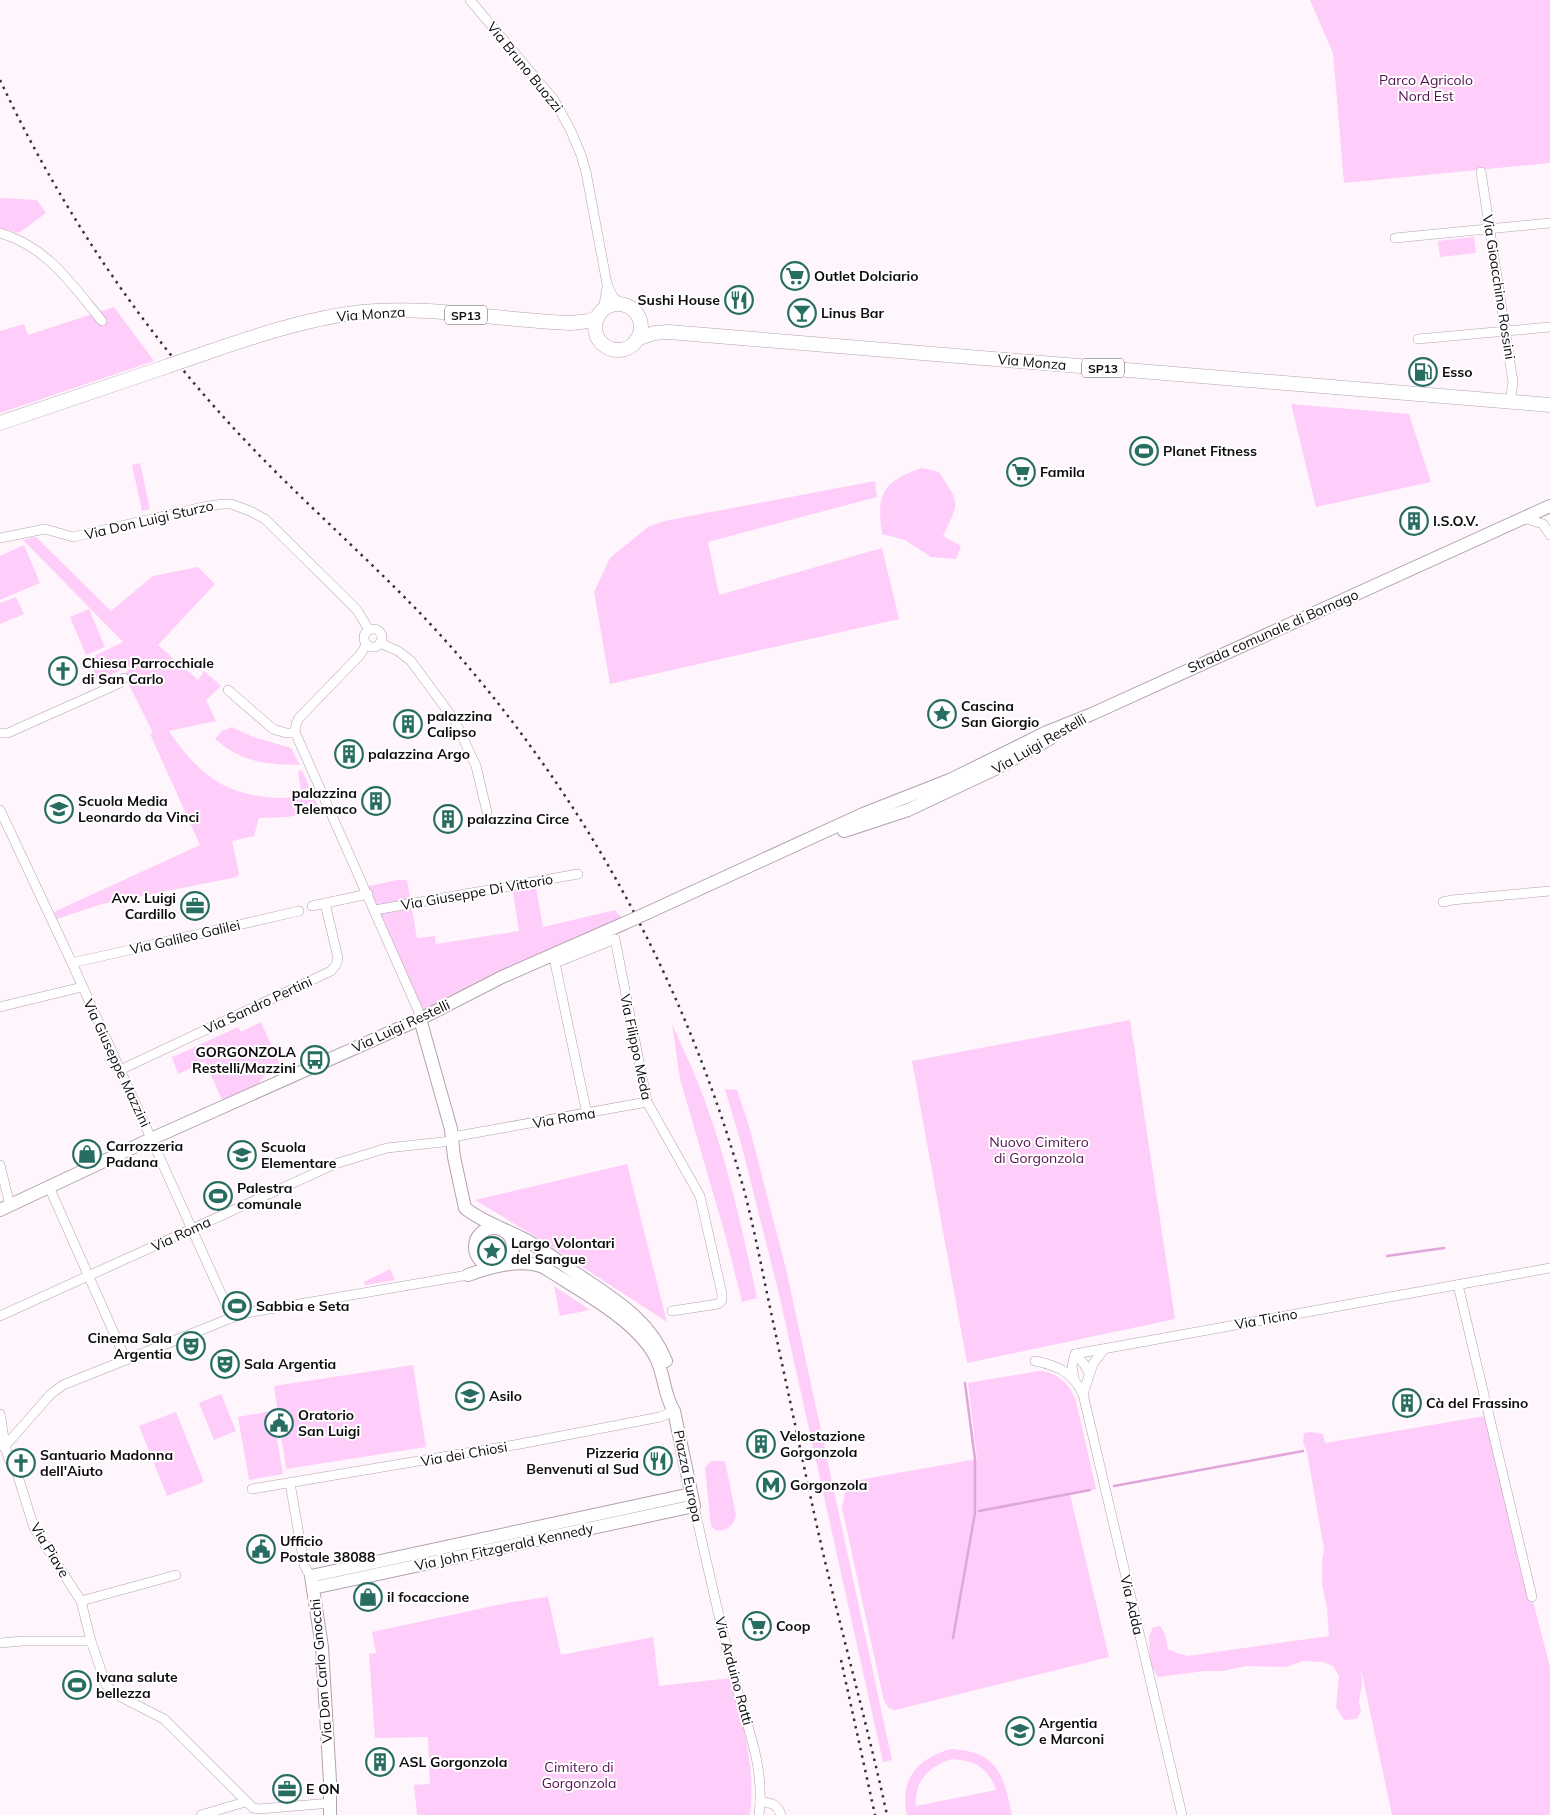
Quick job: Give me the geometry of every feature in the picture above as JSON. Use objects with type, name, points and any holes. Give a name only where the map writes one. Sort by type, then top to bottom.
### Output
[{"type":"main road","name":"Via Monza","points":[[0,423],[298,323],[363,312],[414,311],[565,323],[586,322],[613,305],[622,304],[632,308],[640,319],[669,332]]},
{"type":"main road","points":[[598,336],[596,325],[600,313]]},
{"type":"main road","points":[[637,340],[641,329],[640,319]]},
{"type":"main road","name":"Via Monza","points":[[565,323],[582,328],[598,336],[607,347],[618,350],[629,347],[637,340],[652,334],[669,332],[1510,402]]},
{"type":"main road","name":"SP13","points":[[1510,402],[1550,406]]},
{"type":"street","name":"Via Bruno Buozzi","points":[[470,0],[554,100],[570,129],[581,155],[586,172],[607,284],[607,296],[600,313]]},
{"type":"street","name":"Via Gioacchino Rossini","points":[[1481,172],[1513,382],[1510,402]]},
{"type":"street","points":[[1395,238],[1550,222]]},
{"type":"street","points":[[0,233],[25,243],[45,256],[102,321]]},
{"type":"street","name":"Via Bruno Buozzi","points":[[607,284],[613,297],[622,304]]},
{"type":"street","points":[[1418,339],[1550,327]]},
{"type":"street","name":"Via Don Luigi Sturzo","points":[[0,538],[45,529],[73,537],[203,507],[231,504],[250,510],[265,519],[279,532],[357,610],[369,630],[374,629],[380,633],[382,638],[380,643]]},
{"type":"street","name":"Strada comunale di Bornago","points":[[1092,714],[1550,506]]},
{"type":"street","points":[[1524,518],[1543,524],[1550,535]]},
{"type":"street","points":[[366,645],[363,637],[369,630]]},
{"type":"street","points":[[366,645],[374,647],[380,643],[398,651],[411,661],[455,721],[476,766],[487,812]]},
{"type":"street","points":[[3,1447],[56,1390],[63,1385],[232,1318],[251,1312],[468,1275],[507,1261],[513,1249],[510,1237],[466,1209],[463,1202],[452,1139],[418,1010],[296,734],[296,724],[299,718],[360,655],[366,645]]},
{"type":"street","points":[[0,733],[8,733],[120,683],[124,678]]},
{"type":"street","points":[[228,690],[272,729],[286,734],[296,734]]},
{"type":"street","name":"Via Luigi Restelli","points":[[5,1208],[151,1139],[420,1019],[528,965],[648,913],[863,814],[952,779],[1047,732],[1092,714]]},
{"type":"street","name":"Via Giuseppe Mazzini","points":[[0,810],[72,963],[232,1318]]},
{"type":"street","name":"Via Giuseppe Di Vittorio","points":[[375,910],[578,874]]},
{"type":"street","points":[[1443,902],[1550,891]]},
{"type":"street","points":[[312,906],[368,894]]},
{"type":"street","name":"Via Sandro Pertini","points":[[120,1070],[331,971],[338,959],[325,903]]},
{"type":"street","name":"Via Galileo Galilei","points":[[72,963],[299,911]]},
{"type":"street","name":"Via Filippo Meda","points":[[587,1114],[555,962],[614,940],[647,1102],[700,1196],[722,1294],[722,1300],[718,1304],[672,1311]]},
{"type":"street","points":[[0,1007],[82,987]]},
{"type":"street","name":"Via Roma","points":[[0,1316],[343,1161],[398,1146],[452,1139],[647,1102]]},
{"type":"street","points":[[0,1165],[5,1208]]},
{"type":"street","points":[[49,1187],[126,1360]]},
{"type":"street","points":[[492,1228],[521,1238],[630,1310],[644,1323],[656,1340],[665,1359],[675,1402],[674,1411],[668,1403],[655,1355],[629,1325],[545,1268],[534,1264],[488,1266],[480,1261],[476,1253],[475,1244],[479,1236],[484,1231],[492,1228]]},
{"type":"street","name":"Via Ticino","points":[[1075,1354],[1550,1268]]},
{"type":"street","points":[[1458,1284],[1532,1597]]},
{"type":"street","name":"Via Adda","points":[[1083,1394],[1092,1364],[1104,1349]]},
{"type":"street","points":[[1075,1354],[1089,1373]]},
{"type":"street","points":[[1074,1379],[1072,1366],[1075,1354]]},
{"type":"street","name":"Via Adda","points":[[1035,1361],[1059,1368],[1074,1379],[1083,1394],[1182,1815]]},
{"type":"street","name":"Via dei Chiosi","points":[[252,1489],[524,1444],[660,1417],[674,1411]]},
{"type":"street","name":"Piazza Europa","points":[[674,1411],[702,1542]]},
{"type":"street","name":"Via Piave","points":[[0,1414],[3,1447],[13,1469],[18,1473],[34,1528],[81,1600],[91,1641],[104,1681],[118,1695],[164,1719],[247,1803]]},
{"type":"street","name":"Via Don Carlo Gnocchi","points":[[290,1483],[304,1564],[312,1582],[322,1647],[330,1809]]},
{"type":"street","name":"Via John Fitzgerald Kennedy","points":[[312,1582],[693,1500]]},
{"type":"street","name":"Via Arduino Ratti","points":[[702,1542],[735,1683],[755,1750],[760,1780],[759,1815]]},
{"type":"street","points":[[81,1600],[176,1575]]},
{"type":"street","points":[[0,1643],[91,1641]]},
{"type":"street","points":[[760,1801],[773,1804],[778,1808],[781,1815]]},
{"type":"street","points":[[201,1815],[247,1803],[254,1809],[259,1810],[330,1809]]},
{"type":"green space","name":"Parco Agricolo Nord Est","points":[[1310,0],[1550,0],[1550,163],[1344,183],[1333,53]]},
{"type":"green space","points":[[0,198],[37,200],[46,213],[19,233],[0,228]]},
{"type":"green space","points":[[1474,237],[1476,253],[1440,257],[1438,241]]},
{"type":"green space","points":[[114,307],[154,361],[0,413],[0,331],[24,324],[28,335]]},
{"type":"green space","points":[[1291,404],[1409,414],[1431,482],[1316,507]]},
{"type":"green space","points":[[140,463],[150,509],[142,511],[132,465]]},
{"type":"green space","points":[[922,468],[939,472],[954,497],[955,509],[943,536],[961,546],[956,559],[931,557],[905,540],[882,534],[880,508],[885,491],[898,478]]},
{"type":"green space","points":[[875,481],[877,497],[708,542],[719,595],[882,548],[899,619],[610,684],[594,592],[610,558],[648,527],[664,521]]},
{"type":"green space","points":[[36,537],[111,611],[153,576],[198,567],[215,584],[158,645],[198,680],[204,671],[221,686],[206,700],[216,721],[169,731],[188,757],[210,777],[222,784],[251,795],[271,798],[302,797],[298,772],[302,770],[319,809],[288,817],[259,818],[254,836],[232,841],[239,873],[237,877],[102,904],[57,919],[54,912],[200,845],[150,734],[153,733],[124,675],[134,664],[98,681],[88,659],[123,642],[23,540]]},
{"type":"green space","points":[[24,545],[40,583],[0,600],[0,556]]},
{"type":"green space","points":[[16,597],[24,614],[0,624],[0,603]]},
{"type":"green space","points":[[89,609],[105,647],[86,655],[70,617]]},
{"type":"green space","points":[[232,727],[253,737],[291,748],[300,765],[265,763],[245,758],[235,753],[215,739],[222,731]]},
{"type":"green space","points":[[397,880],[407,880],[417,938],[435,936],[436,944],[519,931],[512,886],[535,882],[543,927],[615,910],[622,918],[419,1018],[365,887]]},
{"type":"green space","name":"Nuovo Cimitero di Gorgonzola","points":[[1130,1020],[1175,1319],[967,1363],[912,1061]]},
{"type":"green space","points":[[261,1022],[281,1067],[266,1074],[258,1084],[222,1100],[205,1062],[178,1074],[171,1055],[173,1057],[238,1027],[241,1032]]},
{"type":"green space","points":[[672,1024],[705,1100],[723,1156],[757,1298],[742,1302],[725,1234],[680,1079]]},
{"type":"green space","points":[[725,1089],[737,1090],[749,1126],[787,1273],[892,1760],[883,1762],[779,1294],[742,1147]]},
{"type":"green space","points":[[627,1164],[667,1322],[538,1238],[475,1200]]},
{"type":"green space","points":[[390,1269],[395,1280],[365,1285],[364,1282]]},
{"type":"green space","points":[[554,1286],[590,1310],[560,1316]]},
{"type":"green space","points":[[413,1365],[426,1447],[286,1469],[274,1386]]},
{"type":"green space","points":[[1039,1371],[1052,1374],[1062,1380],[1070,1389],[1076,1401],[1096,1489],[1070,1495],[1109,1657],[895,1710],[889,1708],[884,1701],[842,1508],[847,1482],[977,1459],[968,1383]]},
{"type":"green space","points":[[221,1394],[236,1431],[214,1440],[199,1403]]},
{"type":"green space","points":[[272,1411],[283,1474],[249,1480],[238,1417]]},
{"type":"green space","points":[[176,1412],[204,1482],[167,1496],[139,1426]]},
{"type":"green space","points":[[1485,1416],[1550,1667],[1550,1815],[1392,1815],[1361,1669],[1362,1683],[1359,1703],[1361,1711],[1357,1719],[1344,1720],[1336,1707],[1339,1676],[1333,1666],[1323,1662],[1303,1661],[1286,1667],[1247,1666],[1222,1671],[1205,1671],[1158,1677],[1150,1664],[1149,1637],[1153,1627],[1160,1626],[1165,1634],[1168,1649],[1188,1656],[1329,1636],[1327,1608],[1322,1584],[1324,1549],[1307,1452],[1303,1443],[1304,1433],[1323,1434],[1325,1443]]},
{"type":"green space","points":[[711,1461],[725,1461],[736,1515],[731,1525],[723,1530],[715,1530],[711,1526],[705,1468]]},
{"type":"green space","name":"Cimitero di Gorgonzola","points":[[548,1597],[561,1655],[653,1637],[659,1686],[731,1678],[744,1729],[750,1763],[750,1815],[417,1815],[414,1785],[430,1784],[428,1737],[375,1738],[369,1654],[376,1653],[372,1632],[507,1603]]},
{"type":"green space","points":[[951,1749],[967,1751],[989,1760],[1001,1776],[1012,1815],[907,1815],[905,1802],[909,1781],[920,1764],[939,1753]],"holes":[[[952,1759],[967,1761],[980,1767],[989,1776],[996,1790],[916,1806],[920,1782],[930,1770]]]},
{"type":"waterway","points":[[1387,1256],[1444,1248]]},
{"type":"waterway","points":[[953,1638],[975,1513],[975,1459],[965,1383]]},
{"type":"waterway","points":[[1114,1486],[1303,1451]]},
{"type":"waterway","points":[[979,1511],[1090,1490]]},
{"type":"railway","points":[[0,80],[49,176],[106,267],[137,311],[204,395],[240,435],[418,611],[481,682],[539,758],[573,808],[633,911],[685,1020],[727,1133],[744,1190],[823,1551],[887,1815]]},
{"type":"railway","points":[[841,1660],[875,1815]]},
{"type":"place","name":"Outlet Dolciario","points":[[795,276]]},
{"type":"place","name":"Sushi House","points":[[739,300]]},
{"type":"place","name":"Linus Bar","points":[[802,313]]},
{"type":"place","name":"Esso","points":[[1423,372]]},
{"type":"place","name":"Planet Fitness","points":[[1144,451]]},
{"type":"place","name":"Famila","points":[[1021,472]]},
{"type":"place","name":"I.S.O.V.","points":[[1414,521]]},
{"type":"place","name":"Chiesa Parrocchiale di San Carlo","points":[[63,671]]},
{"type":"place","name":"Cascina San Giorgio","points":[[942,714]]},
{"type":"place","name":"palazzina Calipso","points":[[408,724]]},
{"type":"place","name":"palazzina Argo","points":[[349,754]]},
{"type":"place","name":"palazzina Telemaco","points":[[376,801]]},
{"type":"place","name":"Scuola Media Leonardo da Vinci","points":[[59,809]]},
{"type":"place","name":"palazzina Circe","points":[[448,819]]},
{"type":"place","name":"Avv. Luigi Cardillo","points":[[195,906]]},
{"type":"place","name":"GORGONZOLA Restelli/Mazzini","points":[[315,1060]]},
{"type":"place","name":"Carrozzeria Padana","points":[[87,1154]]},
{"type":"place","name":"Scuola Elementare","points":[[242,1155]]},
{"type":"place","name":"Palestra comunale","points":[[218,1196]]},
{"type":"place","name":"Largo Volontari del Sangue","points":[[492,1251]]},
{"type":"place","name":"Sabbia e Seta","points":[[237,1306]]},
{"type":"place","name":"Cinema Sala Argentia","points":[[191,1346]]},
{"type":"place","name":"Sala Argentia","points":[[225,1364]]},
{"type":"place","name":"Asilo","points":[[470,1396]]},
{"type":"place","name":"Cà del Frassino","points":[[1407,1403]]},
{"type":"place","name":"Oratorio San Luigi","points":[[279,1423]]},
{"type":"place","name":"Velostazione Gorgonzola","points":[[761,1444]]},
{"type":"place","name":"Pizzeria Benvenuti al Sud","points":[[658,1461]]},
{"type":"place","name":"Santuario Madonna dell'Aiuto","points":[[21,1463]]},
{"type":"place","name":"Gorgonzola","points":[[771,1485]]},
{"type":"place","name":"Ufficio Postale 38088","points":[[261,1549]]},
{"type":"place","name":"il focaccione","points":[[368,1597]]},
{"type":"place","name":"Coop","points":[[757,1626]]},
{"type":"place","name":"Ivana salute bellezza","points":[[77,1685]]},
{"type":"place","name":"Argentia e Marconi","points":[[1020,1731]]},
{"type":"place","name":"ASL Gorgonzola","points":[[380,1762]]},
{"type":"place","name":"E ON","points":[[287,1789]]}]
